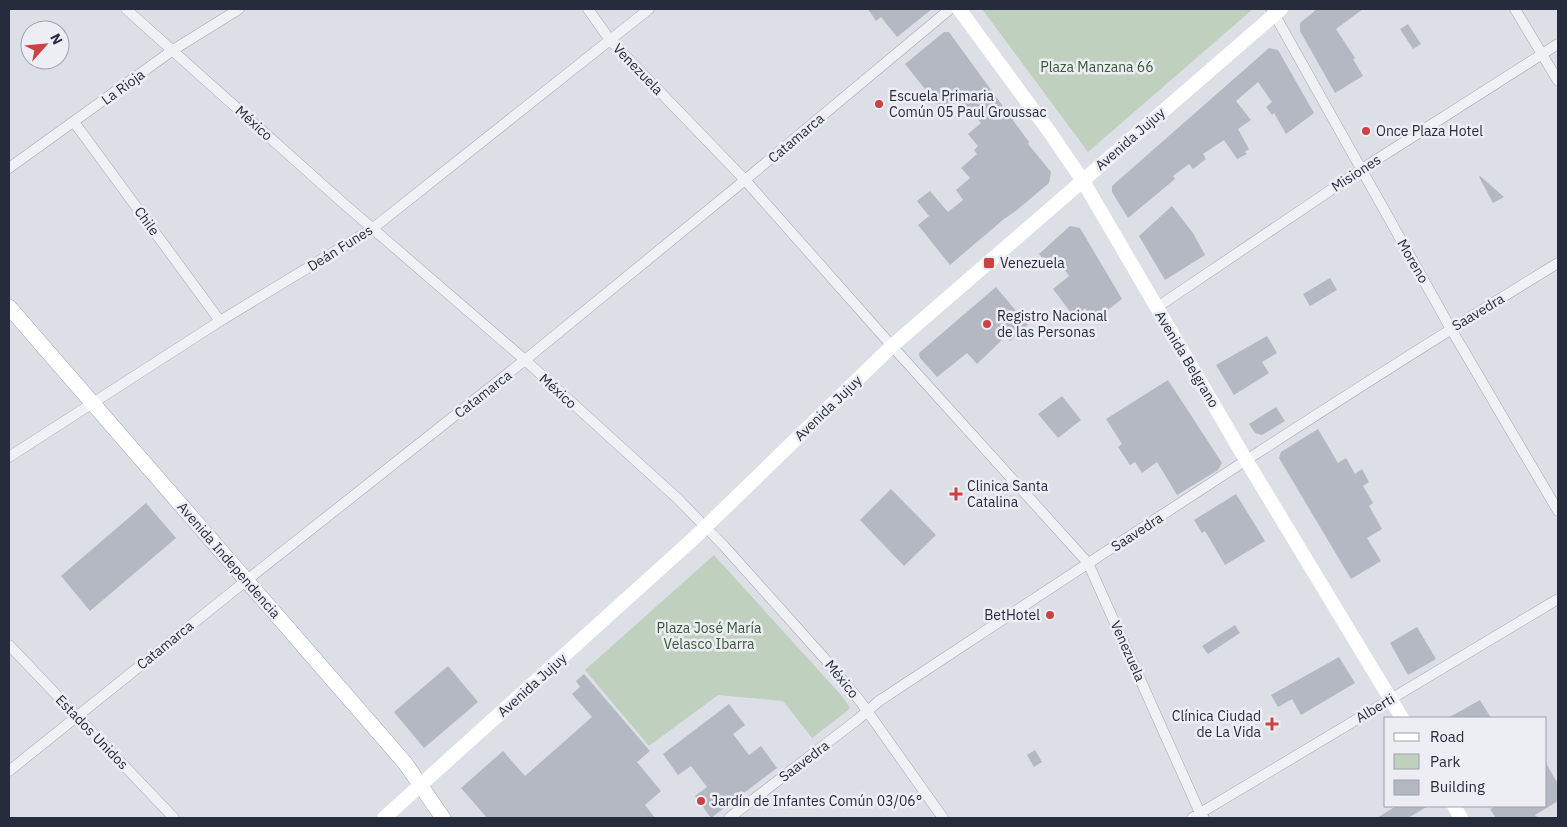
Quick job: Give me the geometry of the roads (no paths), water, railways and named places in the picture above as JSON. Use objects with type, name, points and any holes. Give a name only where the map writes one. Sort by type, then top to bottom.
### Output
[{"type":"main road","name":"Avenida Belgrano","points":[[959,9],[1051,134],[1083,181],[1246,460],[1401,717]]},
{"type":"main road","name":"Avenida Jujuy","points":[[384,818],[705,526],[892,346],[1083,181],[1276,10]]},
{"type":"main road","name":"Avenida Independencia","points":[[9,307],[405,763],[442,818]]},
{"type":"main road","points":[[1455,807],[1461,818]]},
{"type":"street","name":"México","points":[[126,9],[372,229],[525,360],[678,499],[705,526],[826,660],[867,711],[943,818]]},
{"type":"street","name":"La Rioja","points":[[9,168],[173,50],[239,9]]},
{"type":"street","name":"Venezuela","points":[[588,9],[610,40],[745,180],[1088,564],[1198,817]]},
{"type":"street","name":"Deán Funes","points":[[9,457],[220,321],[372,229],[649,9]]},
{"type":"street","name":"Catamarca","points":[[9,771],[525,360],[950,9]]},
{"type":"street","points":[[1514,9],[1558,81]]},
{"type":"street","name":"Moreno","points":[[1276,10],[1451,329],[1558,511]]},
{"type":"street","name":"Misiones","points":[[1156,308],[1362,169],[1558,44]]},
{"type":"street","name":"Chile","points":[[74,122],[220,321]]},
{"type":"street","name":"Saavedra","points":[[729,818],[879,701],[1246,460],[1558,263]]},
{"type":"street","name":"Alberti","points":[[1198,817],[1390,698],[1558,599]]},
{"type":"street","name":"Estados Unidos","points":[[9,645],[174,818]]},
{"type":"place","name":"Escuela Primaria Común 05 Paul Groussac","points":[[879,104]]},
{"type":"place","name":"Once Plaza Hotel","points":[[1366,131]]},
{"type":"place","name":"Venezuela","points":[[989,263]]},
{"type":"place","name":"Registro Nacional de las Personas","points":[[987,324]]},
{"type":"place","name":"Clinica Santa Catalina","points":[[956,494]]},
{"type":"place","name":"BetHotel","points":[[1050,615]]},
{"type":"place","name":"Clínica Ciudad de La Vida","points":[[1272,724]]},
{"type":"place","name":"Jardín de Infantes Común 03/06°","points":[[701,801]]},
{"type":"park label","name":"Plaza Manzana 66","points":[[1097,67]]},
{"type":"park label","name":"Plaza José María Velasco Ibarra","points":[[709,636]]}]
